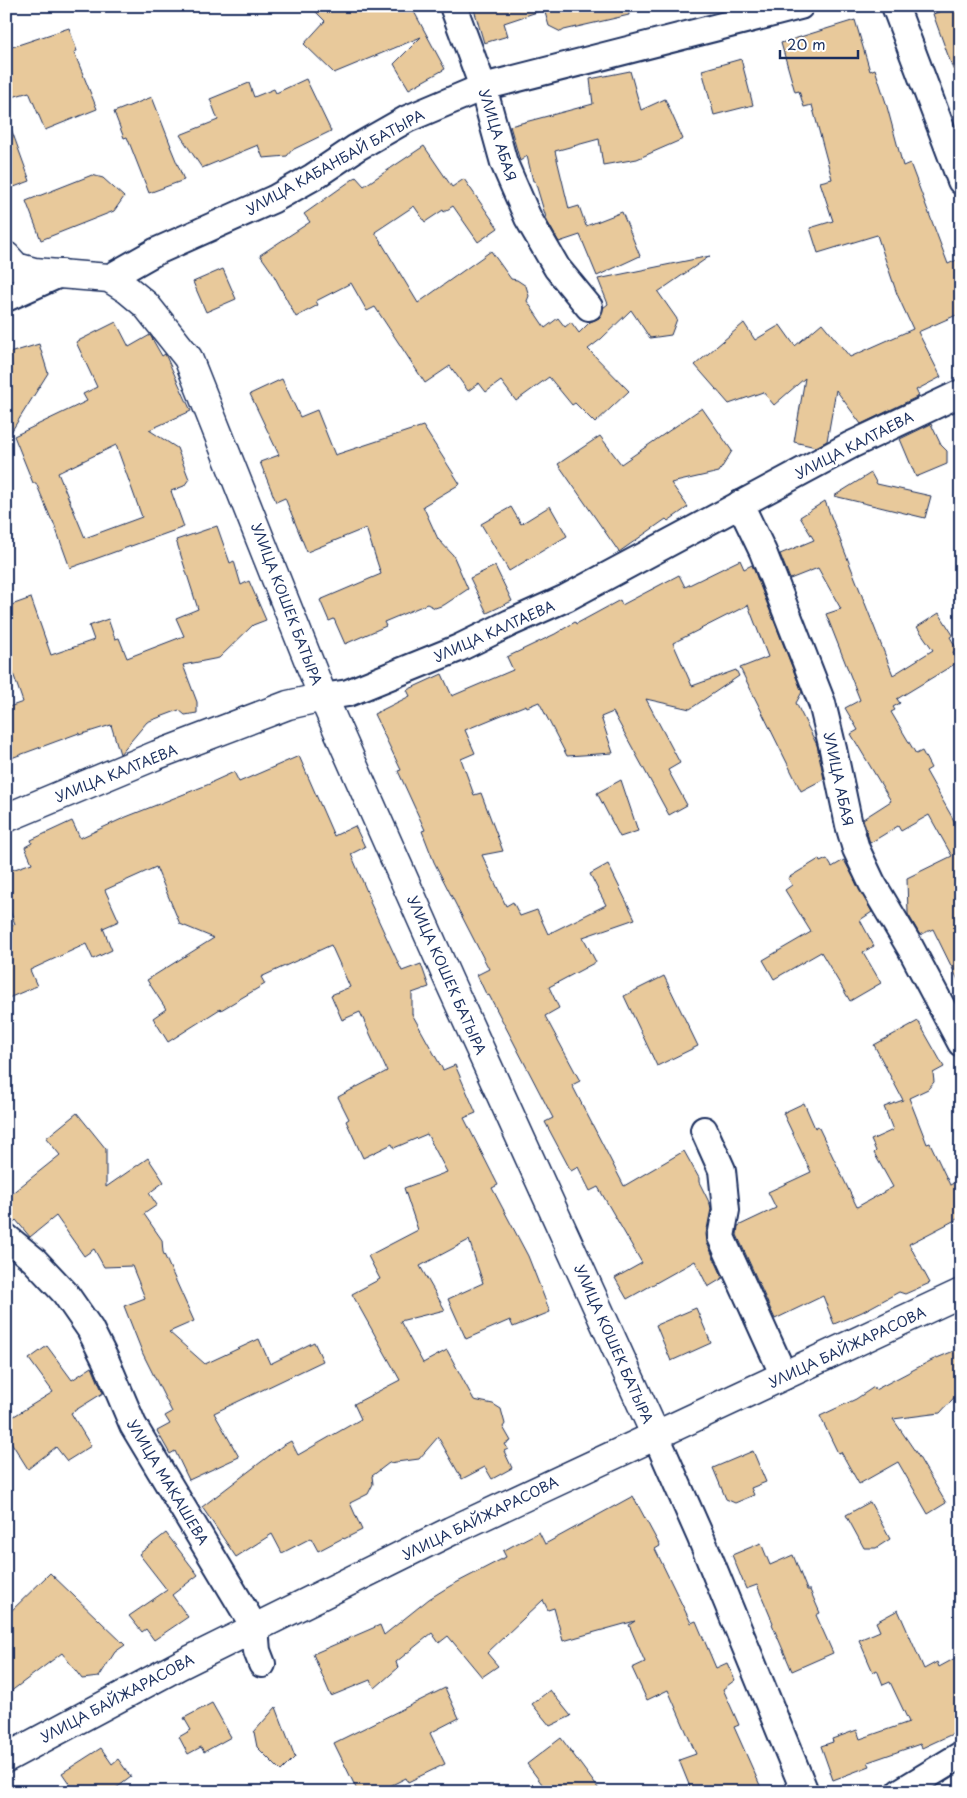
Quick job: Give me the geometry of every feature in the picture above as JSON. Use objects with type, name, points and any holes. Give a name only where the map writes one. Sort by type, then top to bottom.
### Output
[{"type":"street","name":"УЛИЦА АБАЯ","points":[[453,6],[483,87],[504,163],[528,218],[557,268],[589,307]]},
{"type":"street","name":"УЛИЦА КАБАНБАЙ БАТЫРА","points":[[110,278],[155,252],[274,199],[407,119],[483,87],[800,6]]},
{"type":"street","points":[[895,6],[961,181]]},
{"type":"street","name":"УЛИЦА КОШЕК БАТЫРА","points":[[6,256],[16,267],[34,272],[110,278],[146,305],[188,358],[323,697],[449,981],[701,1538],[805,1792]]},
{"type":"street","points":[[6,298],[62,273]]},
{"type":"street","name":"УЛИЦА КАЛТАЕВА","points":[[6,818],[288,705],[348,693],[459,648],[510,622],[566,598],[851,445],[961,393]]},
{"type":"street","name":"УЛИЦА АБАЯ","points":[[740,504],[763,552],[822,703],[856,849],[872,883],[915,955],[961,1043]]},
{"type":"street","points":[[704,1130],[722,1170],[726,1210],[721,1237],[784,1376]]},
{"type":"street","name":"УЛИЦА МАКАШЕВА","points":[[6,1237],[34,1260],[65,1293],[90,1329],[106,1361],[132,1425],[255,1628],[257,1652],[262,1664]]},
{"type":"street","name":"УЛИЦА БАЙЖАРАСОВА","points":[[6,1758],[180,1665],[451,1531],[961,1293]]},
{"type":"street","points":[[900,1792],[961,1755]]},
{"type":"building","points":[[310,6],[411,6],[445,69],[409,89],[394,64],[421,37],[334,73],[304,44],[325,21]]},
{"type":"building","points":[[473,6],[542,6],[543,10],[504,23],[508,36],[484,43]]},
{"type":"building","points":[[543,6],[628,6],[629,15],[561,32],[549,26]]},
{"type":"building","points":[[955,6],[961,6],[961,83],[958,83],[933,14]]},
{"type":"building","points":[[855,20],[870,71],[875,69],[903,166],[910,163],[948,264],[961,258],[961,313],[918,332],[941,377],[916,390],[919,396],[861,424],[836,390],[827,441],[816,447],[794,442],[805,378],[774,405],[763,392],[729,404],[695,365],[744,323],[755,340],[780,325],[795,346],[822,323],[850,357],[913,329],[897,294],[877,235],[818,253],[810,228],[833,221],[820,182],[832,179],[812,105],[804,107],[799,91],[795,92],[781,43]]},
{"type":"building","points":[[69,28],[77,51],[74,52],[97,109],[45,130],[29,92],[6,99],[6,49]]},
{"type":"building","points":[[741,59],[753,105],[714,115],[702,70]]},
{"type":"building","points":[[630,71],[641,110],[665,99],[683,139],[637,159],[603,165],[599,139],[555,151],[569,209],[579,206],[586,226],[622,212],[640,256],[597,276],[580,235],[559,242],[547,221],[535,181],[533,181],[527,156],[520,161],[510,126],[593,104],[590,79]]},
{"type":"building","points":[[306,79],[331,131],[292,150],[287,156],[263,158],[258,145],[202,168],[180,135],[218,120],[210,99],[249,83],[254,97],[274,89],[276,93]]},
{"type":"building","points":[[152,97],[184,180],[149,193],[127,137],[124,138],[114,112]]},
{"type":"building","points":[[6,123],[9,123],[30,181],[6,190]]},
{"type":"building","points":[[424,146],[452,187],[464,179],[498,228],[478,242],[453,206],[425,222],[414,206],[375,232],[418,303],[491,251],[511,279],[517,280],[526,286],[529,296],[527,301],[545,328],[558,318],[565,327],[571,322],[579,333],[590,322],[599,318],[603,308],[608,304],[598,279],[710,256],[658,292],[677,319],[671,335],[650,338],[631,310],[588,349],[629,391],[595,423],[575,403],[572,405],[549,377],[516,401],[501,381],[486,392],[479,383],[468,391],[450,366],[425,383],[375,307],[367,311],[351,283],[316,301],[318,305],[296,317],[272,272],[260,255],[310,222],[304,214],[356,177],[364,186]]},
{"type":"building","points":[[92,175],[103,178],[124,197],[114,211],[41,240],[26,201]]},
{"type":"building","points":[[223,269],[236,299],[206,312],[193,282]]},
{"type":"building","points":[[116,322],[129,347],[150,335],[162,356],[165,354],[191,411],[149,430],[177,448],[189,479],[184,486],[171,491],[184,527],[70,568],[53,521],[36,483],[33,483],[14,436],[87,401],[83,394],[97,387],[76,342]],"holes":[[[116,445],[142,517],[85,538],[58,473]]]},
{"type":"building","points":[[39,344],[48,373],[6,440],[6,354]]},
{"type":"building","points":[[282,379],[300,417],[317,410],[335,455],[423,426],[460,484],[423,506],[438,539],[453,555],[468,589],[444,605],[435,608],[427,604],[384,622],[386,626],[345,644],[334,619],[329,621],[320,600],[381,574],[366,528],[307,552],[285,498],[276,502],[260,462],[279,455],[250,394]]},
{"type":"building","points":[[702,408],[732,451],[719,472],[671,483],[688,507],[668,521],[666,519],[619,552],[558,464],[600,436],[621,464]]},
{"type":"building","points":[[931,424],[941,445],[947,451],[947,464],[916,477],[900,439]]},
{"type":"building","points":[[871,473],[877,484],[931,496],[925,518],[834,496]]},
{"type":"building","points":[[825,501],[893,675],[933,650],[917,627],[939,613],[953,635],[950,637],[957,649],[953,652],[958,662],[897,699],[900,703],[893,707],[895,710],[891,712],[916,754],[922,751],[931,768],[926,771],[961,833],[961,986],[933,929],[920,935],[908,914],[907,878],[952,856],[929,815],[901,831],[898,826],[870,843],[863,819],[891,801],[851,734],[858,730],[845,708],[860,700],[826,614],[841,609],[818,568],[790,579],[780,554],[814,540],[800,517]]},
{"type":"building","points":[[550,506],[567,536],[509,571],[481,524],[511,507],[521,524]]},
{"type":"building","points":[[217,526],[230,563],[234,561],[241,585],[249,581],[266,620],[253,625],[219,658],[183,665],[197,702],[197,713],[185,715],[179,710],[147,722],[120,754],[111,725],[79,735],[79,733],[6,760],[6,708],[23,702],[6,653],[6,607],[31,598],[51,655],[94,640],[89,626],[108,619],[115,639],[119,638],[127,658],[184,636],[176,618],[198,609],[176,540]]},
{"type":"building","points":[[740,560],[744,569],[752,565],[802,692],[796,703],[817,745],[824,779],[801,791],[740,668],[768,657],[748,605],[673,643],[692,686],[736,670],[739,676],[690,709],[646,699],[680,763],[668,770],[687,805],[669,815],[613,712],[601,717],[613,753],[567,756],[539,702],[527,707],[526,705],[465,730],[475,753],[461,759],[474,795],[481,793],[503,851],[482,855],[506,906],[513,902],[520,916],[537,910],[548,934],[606,905],[590,874],[608,864],[635,919],[583,937],[596,962],[549,987],[559,1008],[545,1016],[580,1081],[572,1085],[624,1186],[684,1151],[699,1178],[699,1182],[710,1204],[711,1209],[706,1234],[707,1243],[723,1278],[708,1287],[695,1261],[627,1299],[615,1278],[642,1263],[598,1187],[590,1191],[578,1167],[571,1171],[545,1122],[553,1118],[477,975],[489,969],[434,862],[422,831],[425,830],[398,771],[401,770],[374,714],[410,696],[407,690],[442,674],[452,696],[513,670],[507,657],[555,634],[575,622],[576,624],[620,600],[622,605],[679,575],[685,587]]},
{"type":"building","points":[[495,566],[512,601],[487,613],[470,578]]},
{"type":"building","points":[[299,756],[334,836],[355,826],[365,847],[351,854],[370,902],[402,971],[421,964],[429,987],[412,993],[412,1014],[443,1070],[455,1065],[476,1113],[464,1118],[498,1185],[492,1188],[528,1256],[550,1312],[513,1327],[510,1320],[466,1339],[448,1299],[483,1283],[469,1240],[420,1266],[445,1310],[400,1321],[423,1363],[447,1350],[474,1400],[493,1404],[501,1409],[505,1424],[503,1427],[511,1441],[505,1444],[508,1449],[504,1451],[512,1468],[492,1479],[485,1467],[462,1479],[438,1437],[419,1459],[389,1463],[372,1476],[373,1484],[368,1494],[350,1503],[362,1530],[318,1551],[311,1538],[282,1553],[272,1534],[236,1557],[202,1507],[291,1441],[298,1455],[361,1419],[354,1404],[400,1380],[352,1294],[380,1279],[368,1256],[418,1230],[404,1188],[447,1172],[427,1134],[394,1148],[392,1144],[363,1158],[346,1121],[349,1119],[338,1097],[387,1071],[360,1012],[342,1020],[331,995],[350,987],[331,945],[261,977],[265,984],[220,1009],[168,1042],[153,1018],[166,1009],[147,980],[214,938],[180,924],[156,867],[105,890],[119,921],[103,928],[112,950],[93,959],[86,944],[30,970],[37,986],[6,999],[6,928],[15,924],[6,901],[6,872],[32,863],[25,847],[32,843],[31,840],[72,821],[80,838],[234,772],[239,782]]},
{"type":"building","points":[[621,780],[638,831],[620,837],[597,793]]},
{"type":"building","points":[[819,859],[820,862],[827,859],[832,867],[844,860],[872,912],[860,920],[874,946],[863,952],[881,983],[850,1001],[821,952],[774,979],[763,960],[811,932],[785,890],[792,885],[788,878]]},
{"type":"building","points":[[664,976],[698,1046],[657,1066],[624,996]]},
{"type":"building","points":[[918,1021],[944,1067],[933,1073],[934,1082],[928,1089],[909,1098],[927,1144],[930,1143],[950,1185],[961,1179],[961,1217],[909,1244],[930,1283],[905,1294],[899,1292],[862,1312],[834,1324],[823,1296],[775,1319],[737,1235],[738,1226],[776,1208],[768,1192],[811,1172],[783,1113],[804,1103],[815,1128],[818,1126],[857,1207],[893,1187],[874,1153],[876,1151],[871,1140],[893,1130],[884,1107],[903,1100],[874,1045]]},
{"type":"building","points":[[77,1113],[106,1149],[106,1187],[148,1158],[164,1182],[149,1193],[157,1205],[144,1214],[162,1240],[163,1252],[194,1321],[169,1332],[205,1364],[259,1339],[270,1364],[314,1342],[323,1361],[214,1413],[239,1457],[189,1480],[175,1451],[170,1454],[157,1431],[170,1424],[165,1416],[172,1412],[143,1354],[124,1306],[145,1298],[132,1266],[104,1267],[94,1249],[84,1256],[56,1216],[30,1237],[16,1220],[12,1224],[6,1222],[6,1198],[60,1155],[46,1138]]},
{"type":"building","points":[[696,1308],[711,1343],[671,1361],[656,1325]]},
{"type":"building","points":[[47,1346],[72,1380],[92,1367],[103,1393],[71,1413],[91,1446],[67,1461],[56,1447],[28,1469],[6,1434],[6,1421],[53,1392],[29,1359]]},
{"type":"building","points":[[961,1348],[961,1390],[940,1413],[893,1419],[917,1454],[946,1503],[928,1514],[898,1462],[859,1484],[841,1452],[838,1453],[820,1416],[856,1399],[874,1387],[875,1390],[932,1360]]},
{"type":"building","points":[[753,1451],[766,1482],[751,1488],[754,1495],[735,1503],[726,1499],[713,1468]]},
{"type":"building","points":[[633,1496],[660,1546],[655,1549],[691,1623],[696,1621],[716,1668],[727,1663],[735,1680],[723,1689],[739,1725],[734,1727],[763,1792],[692,1792],[679,1760],[696,1754],[668,1690],[647,1700],[632,1668],[645,1662],[629,1625],[635,1621],[563,1641],[554,1608],[548,1610],[543,1600],[487,1653],[498,1666],[482,1677],[448,1636],[439,1643],[432,1633],[396,1662],[398,1668],[375,1688],[370,1680],[331,1696],[313,1654],[380,1625],[384,1635],[429,1599],[506,1557],[503,1551],[539,1532],[545,1544]]},
{"type":"building","points":[[870,1502],[890,1539],[876,1548],[864,1548],[846,1515]]},
{"type":"building","points":[[166,1533],[198,1575],[172,1595],[188,1617],[154,1640],[146,1629],[142,1632],[129,1616],[167,1590],[139,1554]]},
{"type":"building","points":[[761,1543],[770,1565],[793,1555],[807,1590],[810,1590],[820,1613],[816,1615],[833,1653],[792,1671],[757,1585],[746,1589],[732,1555]]},
{"type":"building","points":[[50,1573],[125,1645],[115,1652],[99,1677],[82,1679],[62,1653],[6,1695],[6,1616]]},
{"type":"building","points":[[898,1610],[924,1669],[937,1662],[939,1667],[961,1655],[961,1730],[922,1748],[920,1744],[868,1762],[870,1766],[833,1780],[821,1746],[833,1742],[832,1739],[857,1730],[860,1739],[909,1722],[890,1682],[883,1685],[877,1670],[873,1672],[859,1640],[880,1631],[876,1622]]},
{"type":"building","points":[[445,1688],[459,1718],[430,1733],[445,1764],[408,1782],[406,1778],[378,1792],[358,1792],[334,1743]]},
{"type":"building","points":[[550,1690],[571,1716],[550,1726],[532,1704]]},
{"type":"building","points":[[212,1703],[231,1737],[204,1752],[201,1747],[188,1754],[179,1737],[191,1730],[184,1718]]},
{"type":"building","points":[[276,1707],[295,1757],[281,1771],[257,1747],[254,1732]]},
{"type":"building","points":[[561,1738],[601,1792],[548,1792],[527,1764]]},
{"type":"building","points":[[101,1748],[112,1764],[118,1759],[131,1777],[111,1792],[75,1792],[62,1773]]}]
